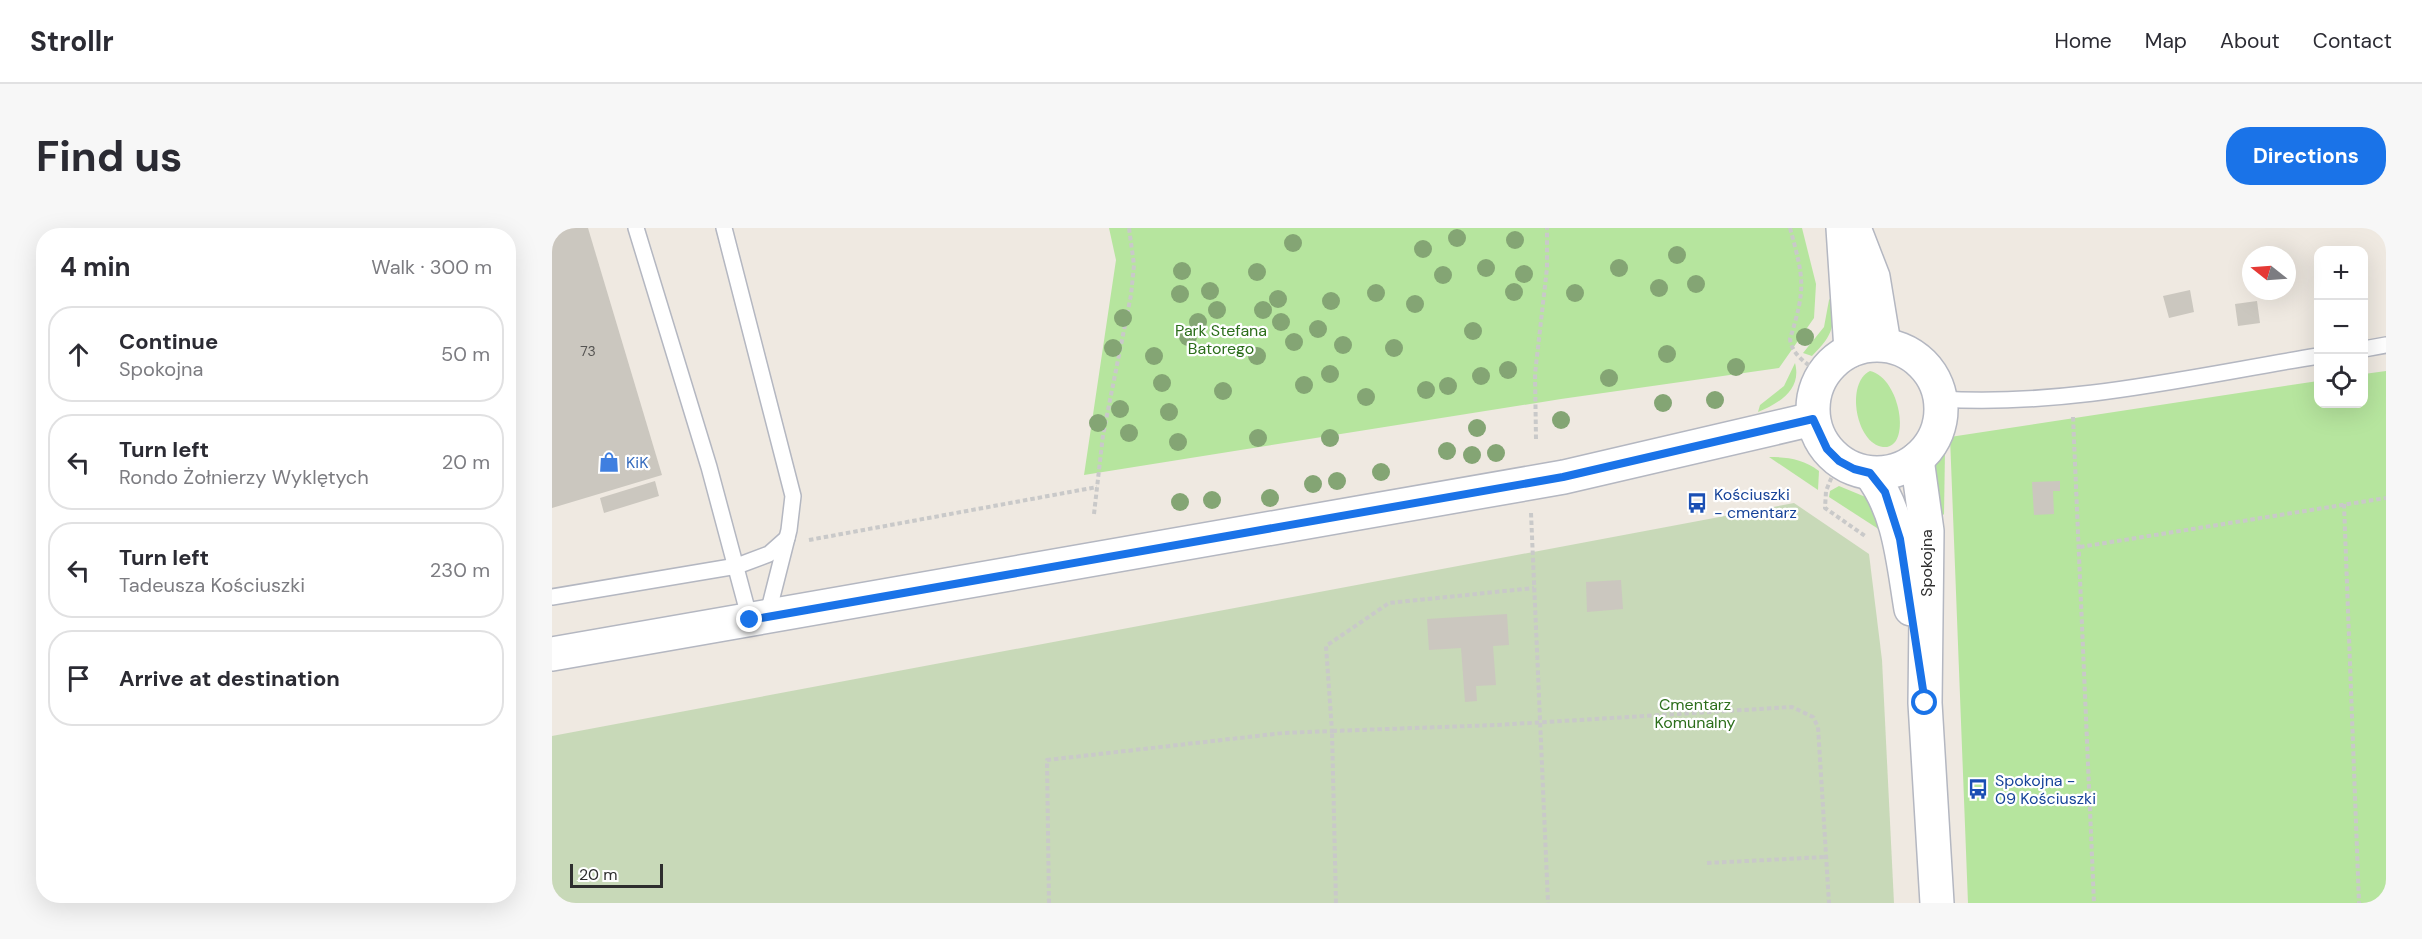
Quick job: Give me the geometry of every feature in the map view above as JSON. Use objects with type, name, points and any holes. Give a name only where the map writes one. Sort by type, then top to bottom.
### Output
[{"type":"street","points":[[1843,228],[1851,350]]},
{"type":"street","points":[[1854,228],[1873,277],[1884,344]]},
{"type":"street","points":[[1884,344],[1908,352],[1927,368],[1936,383],[1941,399],[1937,432],[1929,447],[1903,468],[1887,473],[1870,473],[1854,469],[1839,461],[1827,449],[1813,419],[1813,402],[1823,375],[1836,358],[1851,350],[1867,345],[1884,344]]},
{"type":"street","points":[[552,654],[1563,477],[1813,419]]},
{"type":"street","name":"Spokojna","points":[[1917,459],[1927,531],[1925,703],[1937,903]]},
{"type":"street","name":"Spokojna","points":[[1870,473],[1885,492],[1900,539],[1925,703]]},
{"type":"lane","points":[[636,228],[710,467],[736,566],[758,619]]},
{"type":"lane","points":[[724,228],[793,496],[787,538],[758,619]]},
{"type":"lane","points":[[2368,348],[2386,345]]},
{"type":"lane","points":[[1941,399],[1988,402],[2072,395],[2314,357]]},
{"type":"lane","points":[[552,597],[736,566],[769,554],[787,538]]},
{"type":"path","points":[[1094,514],[1103,435],[1131,295],[1134,265],[1129,228]]},
{"type":"path","points":[[1536,439],[1535,374],[1547,268],[1547,228]]},
{"type":"path","points":[[1790,228],[1802,274],[1802,293],[1790,339],[1791,346],[1805,363],[1823,375]]},
{"type":"path","points":[[2072,395],[2094,903]]},
{"type":"path","points":[[1839,461],[1826,491],[1825,508],[1869,539]]},
{"type":"path","points":[[787,538],[815,540],[1097,487]]},
{"type":"path","points":[[2080,547],[2386,498]]},
{"type":"path","points":[[2344,504],[2359,903]]},
{"type":"path","points":[[1531,512],[1548,903]]},
{"type":"path","points":[[1336,903],[1332,731],[1326,646],[1389,603],[1534,588]]},
{"type":"path","points":[[1049,903],[1047,760],[1283,733],[1792,707],[1813,717],[1818,727],[1829,903]]},
{"type":"path","points":[[1707,863],[1826,857]]},
{"type":"green space","name":"Park Stefana Batorego","points":[[1109,228],[1802,228],[1816,284],[1814,318],[1779,368],[1561,399],[1084,475],[1116,260]]},
{"type":"green space","points":[[1833,295],[1833,322],[1829,335],[1812,356],[1803,353],[1824,327],[1829,300]]},
{"type":"green space","points":[[1795,363],[1796,372],[1792,388],[1774,404],[1758,412],[1760,405],[1784,386]]},
{"type":"green space","points":[[1870,371],[1881,376],[1895,399],[1900,426],[1898,437],[1892,445],[1883,447],[1874,443],[1866,436],[1860,425],[1856,400],[1858,388],[1862,378]]},
{"type":"green space","points":[[2386,371],[2386,903],[1968,903],[1950,437],[2314,382],[2314,408],[2368,408],[2368,373]]},
{"type":"green space","points":[[1945,451],[1944,514],[1941,517],[1933,469]]},
{"type":"green space","points":[[1769,457],[1795,459],[1819,471],[1818,490]]},
{"type":"green space","points":[[1839,486],[1868,498],[1880,530],[1829,497],[1830,491]]},
{"type":"green space","name":"Cmentarz Komunalny","points":[[1794,503],[1869,554],[1882,660],[1894,903],[552,903],[552,736]]},
{"type":"building","points":[[552,228],[588,228],[662,475],[552,508]]},
{"type":"building","points":[[2190,290],[2194,312],[2169,318],[2163,296]]},
{"type":"building","points":[[2257,301],[2260,323],[2238,326],[2235,304]]},
{"type":"building","points":[[655,481],[659,496],[604,513],[600,498]]},
{"type":"building","points":[[2060,481],[2060,491],[2053,491],[2054,514],[2034,515],[2032,482]]},
{"type":"building","points":[[1621,580],[1623,609],[1587,612],[1586,582]]},
{"type":"building","points":[[1507,614],[1509,645],[1493,646],[1496,685],[1476,686],[1477,701],[1465,702],[1461,648],[1429,650],[1427,619]]},
{"type":"place","name":"KiK","points":[[609,462]]},
{"type":"place","name":"Kościuszki - cmentarz","points":[[1697,503]]},
{"type":"place","name":"Spokojna - 09 Kościuszki","points":[[1978,789]]},
{"type":"route","points":[[750,620],[1563,477],[1813,419],[1818,435],[1827,449],[1839,461],[1854,469],[1870,473],[1885,492],[1900,539],[1925,703]]}]
